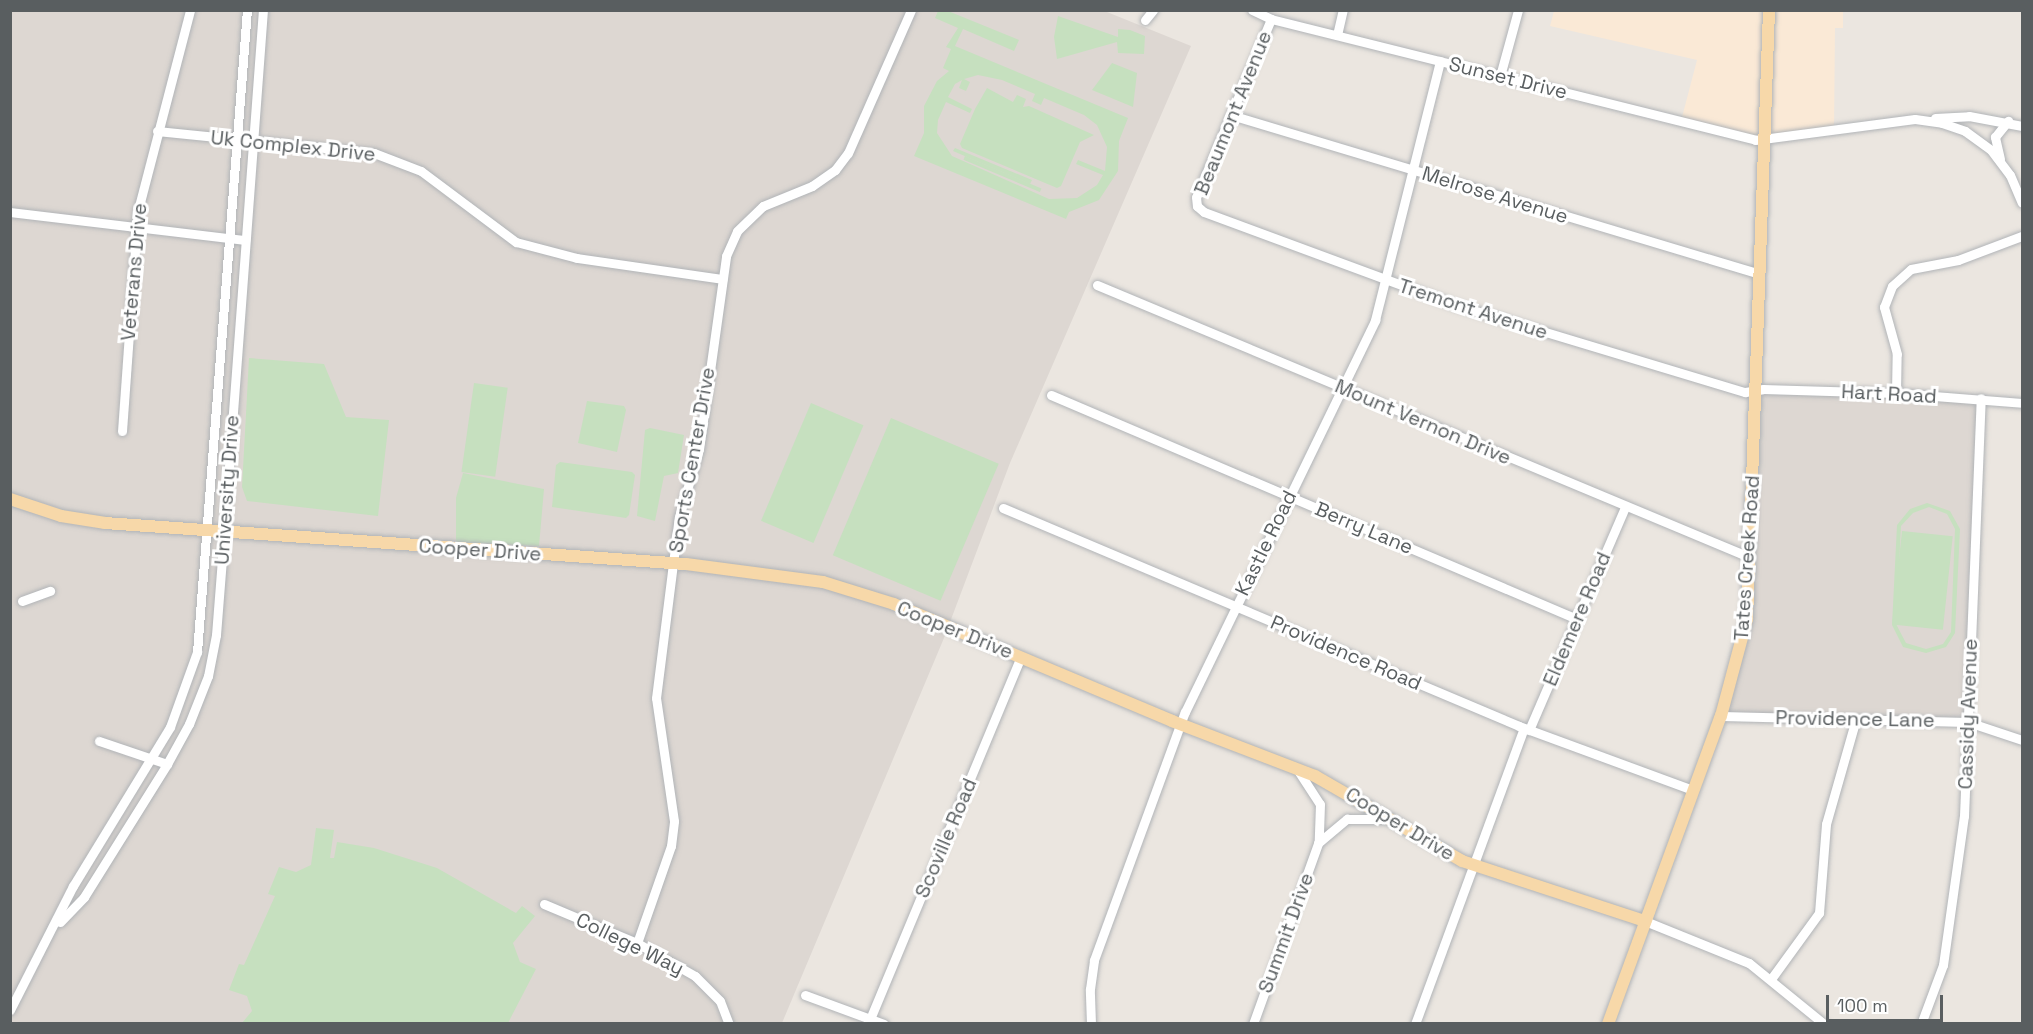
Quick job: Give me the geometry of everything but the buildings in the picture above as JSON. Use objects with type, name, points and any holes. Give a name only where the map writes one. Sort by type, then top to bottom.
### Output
[{"type":"main road","name":"Tates Creek Road","points":[[1608,1023],[1721,716],[1742,646],[1749,557],[1756,390],[1766,141],[1768,10]]},
{"type":"main road","name":"Cooper Drive","points":[[10,500],[80,520],[673,564],[782,574],[843,587],[1021,657],[1180,724],[1296,768],[1334,785],[1390,820],[1473,865],[1645,921]]},
{"type":"street","name":"Veterans Drive","points":[[122,431],[136,228],[157,131],[190,10]]},
{"type":"street","name":"University Drive","points":[[10,1010],[56,926],[73,886],[176,715],[197,652],[247,10]]},
{"type":"street","name":"University Drive","points":[[56,926],[84,897],[167,764],[189,724],[208,676],[216,635],[264,10]]},
{"type":"street","name":"Sports Center Drive","points":[[637,943],[668,863],[674,821],[656,698],[679,517],[699,449],[726,256],[737,231],[752,215],[763,206],[812,186],[835,170],[848,153],[911,10]]},
{"type":"street","points":[[1145,20],[1153,10]]},
{"type":"street","name":"Sunset Drive","points":[[1252,10],[1271,19],[1766,141]]},
{"type":"street","points":[[1337,35],[1343,10]]},
{"type":"street","points":[[1500,76],[1518,10]]},
{"type":"street","name":"Beaumont Avenue","points":[[1197,206],[1196,196],[1271,19]]},
{"type":"street","name":"Kastle Road","points":[[1091,1023],[1090,989],[1094,960],[1180,724],[1234,606],[1371,331],[1440,60]]},
{"type":"street","name":"Melrose Avenue","points":[[1231,115],[1760,274]]},
{"type":"street","points":[[1766,141],[1915,119],[1969,116],[2008,121],[2022,126]]},
{"type":"street","points":[[1915,119],[1942,123],[1965,131],[2001,161]]},
{"type":"street","points":[[2008,121],[1995,137],[2001,161],[2022,203]]},
{"type":"street","name":"Uk Complex Drive","points":[[157,131],[346,147],[400,161],[439,183],[505,236],[542,250],[722,279]]},
{"type":"street","name":"Tremont Avenue","points":[[1197,206],[1385,281],[1671,371],[1745,392],[1756,390]]},
{"type":"street","points":[[10,212],[245,240]]},
{"type":"street","points":[[1896,393],[1897,354],[1884,307],[1892,286],[1911,269],[1958,260],[2022,236]]},
{"type":"street","name":"Mount Vernon Drive","points":[[1097,285],[1749,557]]},
{"type":"street","name":"Hart Road","points":[[1756,390],[1896,393],[2022,403]]},
{"type":"street","name":"Berry Lane","points":[[1051,395],[1577,619]]},
{"type":"street","name":"Cassidy Avenue","points":[[1921,1023],[1935,996],[1943,965],[1964,816],[1981,398]]},
{"type":"street","name":"Eldemere Road","points":[[1415,1023],[1526,729],[1625,507]]},
{"type":"street","name":"Providence Road","points":[[1003,508],[1526,729],[1693,790]]},
{"type":"street","points":[[22,601],[50,591]]},
{"type":"street","name":"Scoville Road","points":[[870,1019],[1021,657]]},
{"type":"street","name":"Providence Lane","points":[[1721,716],[1968,722],[2022,740]]},
{"type":"street","points":[[1771,979],[1819,913],[1826,824],[1856,719]]},
{"type":"street","points":[[99,741],[167,764]]},
{"type":"street","name":"Summit Drive","points":[[1253,1023],[1318,843],[1320,804],[1308,780],[1296,768]]},
{"type":"street","points":[[1318,843],[1347,819],[1366,816],[1390,820]]},
{"type":"street","name":"College Way","points":[[544,904],[637,943],[702,981],[720,1001],[729,1023]]},
{"type":"street","name":"Cooper Drive","points":[[1645,921],[1719,948],[1771,979],[1824,1023]]},
{"type":"street","points":[[805,995],[884,1023]]},
{"type":"shaded area","points":[[1102,10],[1191,46],[1010,463],[944,638],[782,1023],[11,1023],[10,11]]},
{"type":"shaded area","points":[[1554,11],[1843,11],[1843,28],[1835,28],[1834,132],[1766,141],[1681,121],[1697,60],[1550,26]]},
{"type":"shaded area","points":[[1756,390],[1981,398],[1968,722],[1721,716],[1742,646]]},
{"type":"green space","points":[[938,11],[948,11],[1019,40],[1014,51],[963,29],[955,46],[1128,118],[1119,141],[1118,171],[1099,200],[1069,212],[1066,219],[914,156],[924,133],[924,106],[937,81],[949,71],[943,68],[951,49],[946,47],[958,28],[935,18]],"holes":[[[978,75],[1002,80],[1035,94],[1032,101],[1041,105],[1044,98],[1084,115],[1097,125],[1107,147],[1105,171],[1078,160],[1076,164],[1103,175],[1097,185],[1077,198],[1049,199],[952,156],[937,133],[938,120],[946,102],[970,113],[972,109],[948,97],[955,84],[962,80],[959,88],[966,91],[970,82],[964,79]]]},
{"type":"green space","points":[[1058,16],[1118,37],[1118,29],[1130,30],[1145,36],[1144,54],[1118,53],[1117,42],[1057,59],[1054,37]]},
{"type":"green space","points":[[1112,63],[1137,73],[1133,107],[1092,90]]},
{"type":"green space","points":[[987,88],[1013,102],[1017,95],[1026,99],[1023,107],[1029,106],[1094,135],[1080,142],[1061,186],[1057,188],[962,148],[960,144]]},
{"type":"green space","points":[[955,148],[1032,180],[1030,184],[953,151]]},
{"type":"green space","points":[[965,156],[1041,188],[1040,192],[963,160]]},
{"type":"green space","points":[[249,358],[324,364],[346,417],[389,420],[378,516],[247,501],[242,487]]},
{"type":"green space","points":[[474,383],[508,388],[495,477],[461,472]]},
{"type":"green space","points":[[587,401],[624,406],[626,410],[617,452],[578,443]]},
{"type":"green space","points":[[811,403],[863,425],[813,543],[761,521]]},
{"type":"green space","points":[[891,418],[999,464],[940,601],[833,555]]},
{"type":"green space","points":[[650,428],[684,435],[678,473],[664,476],[655,521],[637,516],[645,430]]},
{"type":"green space","points":[[560,462],[632,472],[635,475],[629,515],[626,518],[552,507],[556,465]]},
{"type":"green space","points":[[463,473],[544,489],[539,546],[456,542],[456,498]]},
{"type":"green space","points":[[1927,503],[1950,511],[1960,529],[1955,633],[1946,647],[1926,653],[1903,647],[1892,625],[1897,525],[1910,509]],"holes":[[[1929,507],[1947,514],[1955,529],[1951,632],[1943,644],[1926,649],[1906,643],[1896,624],[1901,526],[1913,513]]]},
{"type":"green space","points":[[1902,531],[1953,536],[1943,630],[1892,624]]},
{"type":"green space","points":[[316,828],[334,830],[330,858],[334,858],[337,842],[374,848],[437,868],[516,913],[522,906],[535,916],[513,943],[520,962],[536,969],[508,1023],[242,1023],[252,1011],[247,996],[229,990],[239,964],[244,965],[275,896],[268,894],[279,867],[296,872],[311,865]]}]
